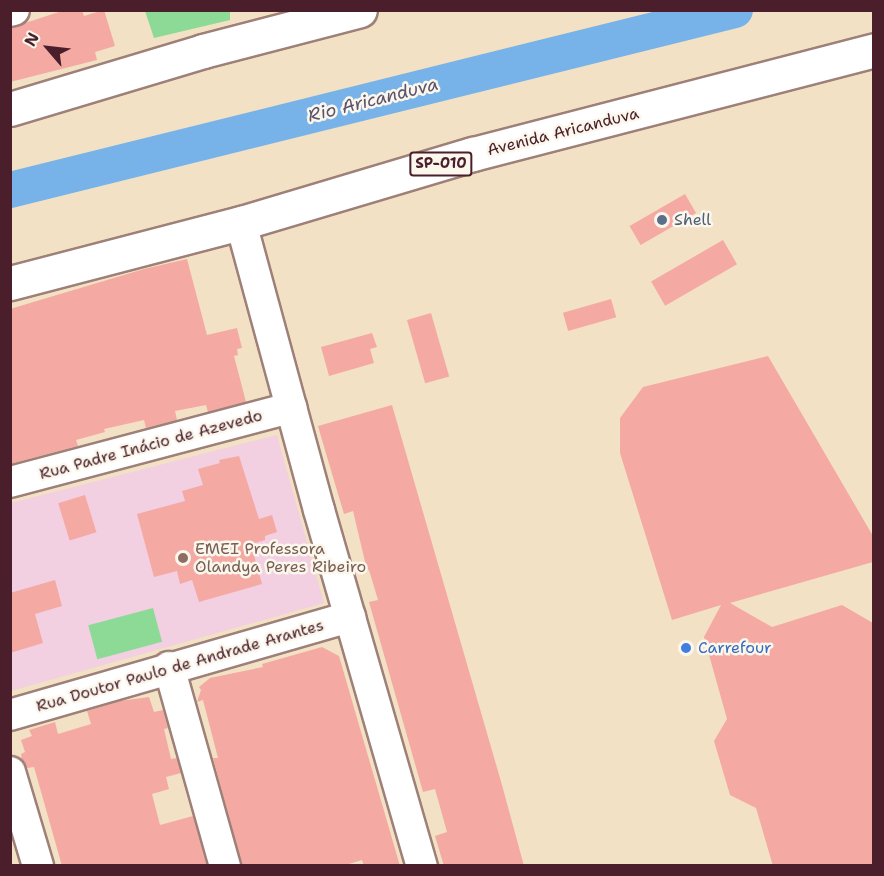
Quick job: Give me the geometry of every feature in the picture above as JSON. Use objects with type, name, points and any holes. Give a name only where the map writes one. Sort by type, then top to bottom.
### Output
[{"type":"highway","points":[[10,109],[203,51],[360,10]]},
{"type":"highway","name":"Avenida Aricanduva","points":[[10,283],[241,223],[473,154],[873,50]]},
{"type":"street","points":[[241,223],[291,408],[422,866]]},
{"type":"street","name":"Rua Padre Inácio de Azevedo","points":[[10,482],[291,408]]},
{"type":"street","name":"Rua Doutor Paulo de Andrade Arantes","points":[[10,715],[169,667],[350,617]]},
{"type":"street","points":[[169,667],[225,866]]},
{"type":"street","points":[[10,772],[38,866]]},
{"type":"shaded area","name":"EMEI Professora Olandya Peres Ribeiro","points":[[277,435],[324,603],[11,691],[11,503]]},
{"type":"green space","points":[[145,10],[237,11],[230,12],[230,20],[154,38]]},
{"type":"green space","points":[[153,608],[162,642],[97,659],[88,625]]},
{"type":"building","points":[[65,10],[82,10],[84,16],[104,10],[115,46],[95,52],[97,60],[10,82],[10,28]]},
{"type":"building","name":"Shell","points":[[685,194],[696,213],[641,245],[630,226]]},
{"type":"building","points":[[723,240],[737,264],[665,306],[651,282]]},
{"type":"building","points":[[187,259],[207,335],[237,328],[242,348],[237,349],[238,355],[234,356],[246,402],[208,412],[206,405],[175,411],[177,420],[146,428],[144,420],[104,429],[105,432],[76,440],[78,446],[10,464],[10,309],[144,269]]},
{"type":"building","points":[[611,299],[616,317],[568,331],[563,313]]},
{"type":"building","points":[[431,313],[449,376],[425,383],[407,320]]},
{"type":"building","points":[[372,333],[377,347],[370,349],[374,363],[329,376],[321,347]]},
{"type":"building","points":[[768,356],[873,536],[873,562],[730,603],[772,627],[842,605],[873,623],[873,866],[773,866],[756,808],[730,795],[714,741],[727,719],[704,637],[721,605],[672,620],[620,453],[620,418],[643,387]]},
{"type":"building","points":[[392,405],[524,866],[444,866],[435,836],[447,832],[435,789],[423,792],[369,602],[378,600],[369,570],[367,570],[353,511],[344,514],[318,426]]},
{"type":"building","points":[[239,456],[259,519],[272,515],[277,532],[265,536],[265,540],[251,544],[262,584],[199,602],[192,580],[180,584],[177,571],[154,577],[137,514],[185,501],[182,491],[203,485],[198,469],[220,463],[219,460]]},
{"type":"building","points":[[85,495],[96,532],[70,540],[58,503]]},
{"type":"building","points":[[55,580],[62,606],[35,614],[43,643],[10,653],[10,593]]},
{"type":"building","points":[[322,647],[339,656],[400,866],[364,866],[362,860],[342,866],[242,866],[213,758],[218,758],[203,700],[197,702],[201,690],[199,687],[210,678],[263,667],[262,664]]},
{"type":"building","points":[[149,697],[154,712],[163,710],[168,728],[164,729],[171,759],[177,758],[181,773],[166,777],[169,789],[152,794],[160,825],[193,816],[207,866],[62,866],[34,767],[27,768],[22,760],[21,754],[25,752],[21,740],[32,736],[29,730],[55,722],[58,734],[91,724],[87,711],[120,701]]},
{"type":"waterway","name":"Rio Aricanduva","points":[[10,190],[735,10]]},
{"type":"place","name":"Shell","points":[[662,220]]},
{"type":"place","name":"EMEI Professora Olandya Peres Ribeiro","points":[[183,558]]},
{"type":"place","name":"Carrefour","points":[[686,648]]}]
